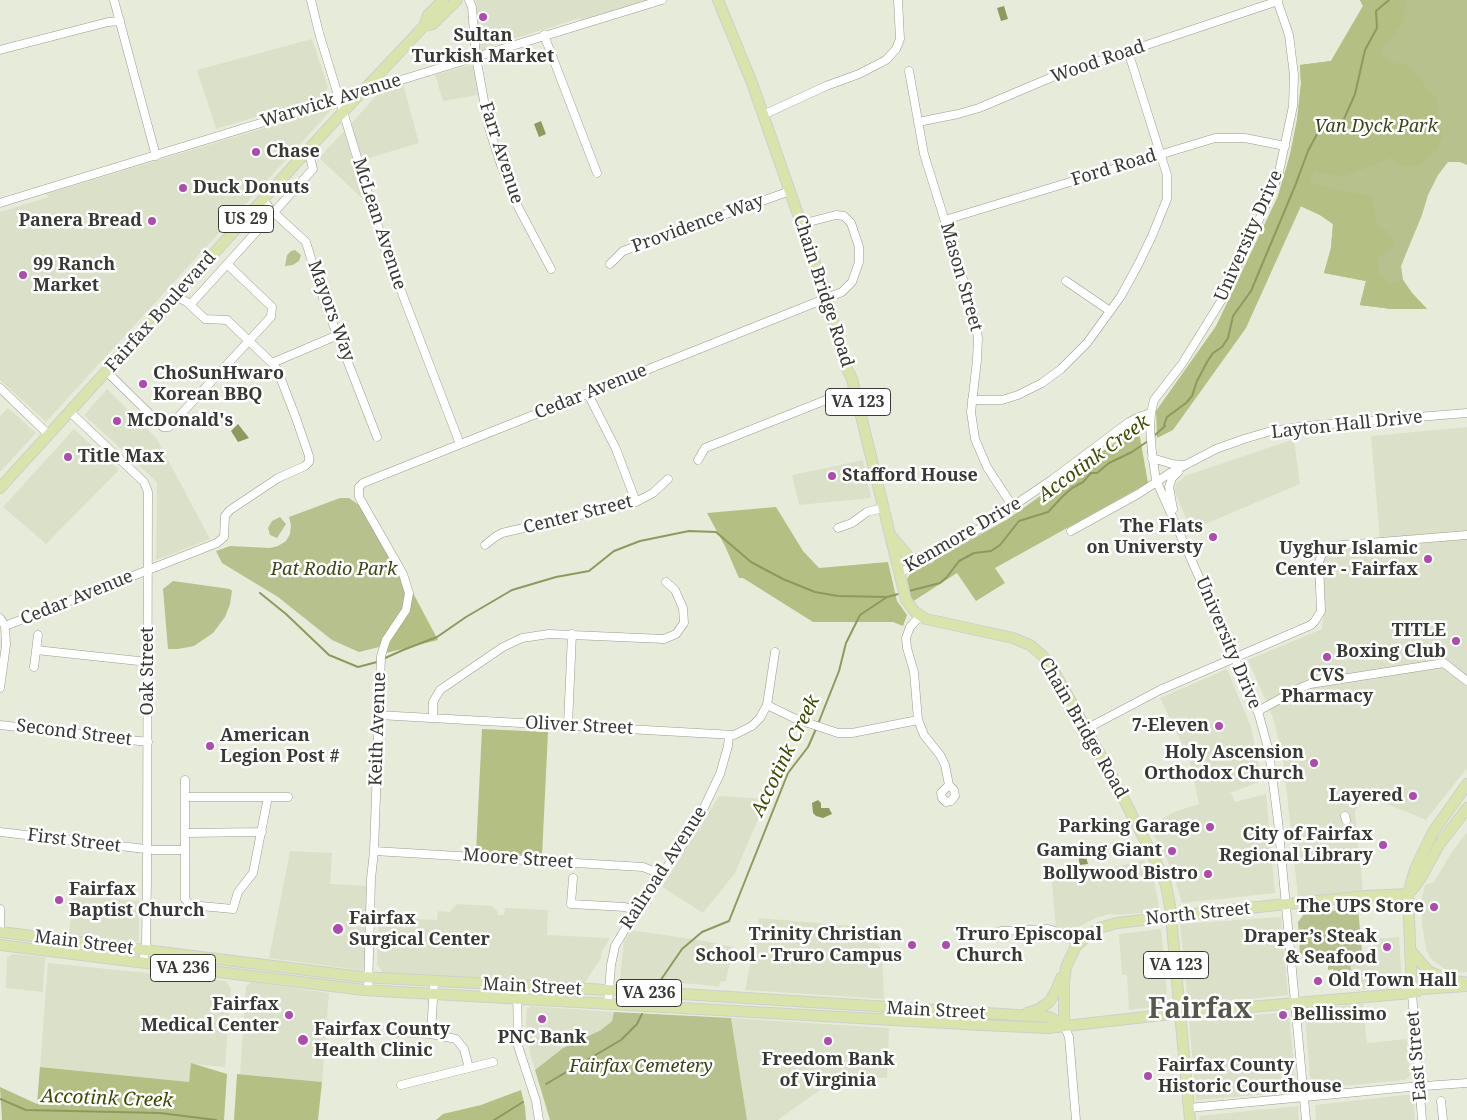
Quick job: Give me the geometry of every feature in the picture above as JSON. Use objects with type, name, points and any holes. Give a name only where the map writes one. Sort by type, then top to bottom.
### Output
[{"type":"main road","name":"Fairfax Boulevard","points":[[0,488],[263,199],[424,26],[428,15],[442,0]]},
{"type":"main road","name":"Fairfax Boulevard","points":[[424,26],[433,24],[457,0]]},
{"type":"main road","name":"Chain Bridge Road","points":[[718,0],[742,57],[827,298],[846,368],[855,390],[906,600],[920,616],[935,622],[1013,638],[1030,645],[1048,662],[1086,729],[1159,868],[1166,885],[1171,917],[1190,1120]]},
{"type":"main road","points":[[886,524],[898,546],[909,557],[916,560],[930,558]]},
{"type":"main road","points":[[1412,993],[1408,894],[1415,869],[1432,833],[1467,784]]},
{"type":"main road","points":[[1408,894],[1420,879],[1439,845],[1467,808]]},
{"type":"main road","name":"North Street","points":[[1064,1025],[1066,967],[1078,944],[1099,928],[1117,923],[1238,909],[1408,894]]},
{"type":"main road","name":"Main Street","points":[[0,930],[369,978],[1049,1017],[1064,1025]]},
{"type":"main road","name":"Main Street","points":[[0,945],[368,990],[1048,1028],[1296,1002],[1412,993],[1423,995],[1467,992]]},
{"type":"main road","points":[[1410,950],[1428,971],[1452,981],[1467,982]]},
{"type":"main road","points":[[1011,1015],[1033,1012],[1048,1002],[1056,991],[1066,967]]},
{"type":"main road","name":"Main Street","points":[[1412,993],[1422,989],[1467,986]]},
{"type":"main road","points":[[808,1003],[808,1015]]},
{"type":"street","points":[[114,0],[156,156]]},
{"type":"street","name":"McLean Avenue","points":[[312,0],[319,33],[338,99],[391,267],[460,444]]},
{"type":"street","name":"Farr Avenue","points":[[469,0],[472,7],[476,57],[488,124],[501,165],[522,215],[551,268]]},
{"type":"street","name":"Warwick Avenue","points":[[0,203],[662,0]]},
{"type":"street","points":[[763,115],[826,86],[859,74],[886,60],[896,49],[900,39],[898,0]]},
{"type":"street","name":"Wood Road","points":[[918,122],[979,108],[1057,75],[1278,1]]},
{"type":"street","name":"University Drive","points":[[1278,1],[1289,35],[1294,72],[1293,106],[1279,172],[1271,194],[1221,301],[1182,364],[1154,400],[1150,427],[1156,480],[1258,711],[1267,742],[1274,783],[1306,1120]]},
{"type":"street","points":[[0,50],[108,22],[120,21]]},
{"type":"street","points":[[544,36],[597,173]]},
{"type":"street","points":[[972,400],[1010,398],[1026,392],[1062,369],[1076,355],[1110,311],[1139,263],[1165,204],[1168,192],[1167,175],[1128,51]]},
{"type":"street","name":"Mason Street","points":[[909,71],[924,154],[976,326],[977,360],[972,400],[973,426],[979,450],[987,467],[1013,507]]},
{"type":"street","name":"Ford Road","points":[[945,220],[1205,140],[1226,137],[1244,138],[1285,146]]},
{"type":"street","points":[[190,305],[313,169],[308,150]]},
{"type":"street","name":"Providence Way","points":[[610,264],[623,251],[790,191]]},
{"type":"street","name":"Mayors Way","points":[[263,199],[274,213],[306,242],[323,298],[377,437]]},
{"type":"street","name":"Cedar Avenue","points":[[358,489],[363,483],[842,292],[852,282],[860,253],[849,219],[840,215],[801,224]]},
{"type":"street","points":[[107,372],[164,427],[169,427],[271,317],[272,307],[227,264]]},
{"type":"street","points":[[1066,281],[1110,311]]},
{"type":"street","points":[[175,296],[190,305],[205,319],[227,320],[272,362],[338,335]]},
{"type":"street","name":"Cedar Avenue","points":[[5,626],[217,542],[224,537],[224,516],[230,510],[278,478],[305,466],[309,462],[309,456],[277,369],[272,362]]},
{"type":"street","points":[[0,388],[49,435]]},
{"type":"street","points":[[698,460],[705,448],[855,390]]},
{"type":"street","points":[[588,394],[616,448],[636,502]]},
{"type":"street","name":"Oak Street","points":[[70,412],[147,487],[149,504],[148,742],[145,950],[143,963]]},
{"type":"street","name":"Kenmore Drive","points":[[900,577],[1013,507],[1129,422],[1151,412]]},
{"type":"street","name":"Layton Hall Drive","points":[[1071,531],[1138,494],[1156,480],[1216,450],[1244,439],[1289,428],[1467,413]]},
{"type":"street","points":[[1152,456],[1172,464],[1185,465]]},
{"type":"street","points":[[1175,521],[1169,487],[1172,478],[1185,465]]},
{"type":"street","name":"Center Street","points":[[485,545],[502,534],[636,502],[654,493],[668,479]]},
{"type":"street","name":"Keith Avenue","points":[[358,489],[359,497],[403,574],[409,593],[406,610],[388,637],[382,651],[374,851],[371,879],[368,990]]},
{"type":"street","points":[[838,528],[852,522],[867,512],[883,508]]},
{"type":"street","points":[[1086,729],[1160,690],[1306,628],[1316,621],[1321,611],[1318,562],[1323,551],[1331,546],[1467,535]]},
{"type":"street","points":[[433,718],[433,702],[437,693],[503,647],[522,638],[539,634],[572,634],[664,639],[676,634],[684,623],[683,608],[675,590],[666,582]]},
{"type":"street","points":[[920,616],[910,627],[906,638],[914,672],[918,720],[924,735],[940,755],[945,765],[949,785]]},
{"type":"street","points":[[0,618],[5,626],[6,645],[0,688]]},
{"type":"street","points":[[568,724],[572,634]]},
{"type":"street","points":[[34,667],[38,635]]},
{"type":"street","points":[[36,650],[148,662]]},
{"type":"street","points":[[775,652],[767,705],[796,719],[838,733],[852,733],[918,720]]},
{"type":"street","points":[[1258,711],[1310,684],[1444,663],[1467,681]]},
{"type":"street","name":"Oliver Street","points":[[378,715],[568,724],[734,735],[752,726],[760,718],[767,705]]},
{"type":"street","name":"Second Street","points":[[0,725],[148,742]]},
{"type":"street","name":"Railroad Avenue","points":[[608,1003],[611,965],[615,946],[636,911],[684,843],[706,806],[720,774],[729,735]]},
{"type":"street","points":[[185,780],[185,899],[190,904],[233,909],[238,892],[253,873],[268,797]]},
{"type":"street","points":[[186,798],[288,797]]},
{"type":"street","name":"First Street","points":[[0,832],[147,849],[185,850]]},
{"type":"street","points":[[186,833],[262,832]]},
{"type":"street","name":"Moore Street","points":[[374,851],[643,867],[662,874]]},
{"type":"street","points":[[573,878],[572,904],[625,906],[636,911]]},
{"type":"street","points":[[0,909],[0,930]]},
{"type":"street","points":[[974,937],[1002,931],[1048,930],[1065,934],[1078,944]]},
{"type":"street","points":[[431,1034],[434,982]]},
{"type":"street","points":[[517,986],[518,1046],[536,1101],[539,1120]]},
{"type":"street","name":"East Street","points":[[1412,993],[1422,1120]]},
{"type":"street","points":[[1064,1025],[1069,1037],[1076,1120]]},
{"type":"street","points":[[398,1032],[431,1034],[456,1039],[464,1048],[469,1068]]},
{"type":"street","points":[[401,1085],[493,1062]]},
{"type":"street","points":[[1190,1108],[1467,1083]]},
{"type":"street","points":[[1440,1100],[1442,1120]]},
{"type":"shaded area","points":[[476,0],[649,0],[582,21],[580,18],[494,45],[494,48],[480,52]]},
{"type":"shaded area","points":[[1004,6],[1008,19],[1001,21],[997,8]]},
{"type":"shaded area","points":[[312,39],[328,87],[324,96],[216,129],[197,70]]},
{"type":"shaded area","points":[[474,64],[478,95],[443,101],[435,75]]},
{"type":"shaded area","points":[[403,84],[419,143],[362,160],[351,124],[380,91]]},
{"type":"shaded area","points":[[334,107],[46,422],[0,380],[0,212],[49,197],[46,194]]},
{"type":"shaded area","points":[[541,121],[546,134],[539,137],[534,124]]},
{"type":"shaded area","points":[[344,131],[365,201],[319,158]]},
{"type":"shaded area","points":[[107,389],[157,439],[210,539],[156,560],[157,482],[84,415]]},
{"type":"shaded area","points":[[8,408],[36,433],[0,472],[0,416]]},
{"type":"shaded area","points":[[238,424],[249,438],[238,442],[231,431]]},
{"type":"shaded area","points":[[1467,427],[1467,768],[1426,820],[1362,794],[1355,812],[1363,890],[1298,897],[1283,758],[1273,718],[1248,660],[1322,629],[1325,607],[1321,554],[1380,541],[1371,436]]},
{"type":"shaded area","points":[[74,429],[119,470],[46,544],[3,507]]},
{"type":"shaded area","points":[[1294,439],[1300,484],[1191,530],[1174,490],[1176,484],[1185,476]]},
{"type":"shaded area","points":[[863,460],[871,498],[799,505],[792,475]]},
{"type":"shaded area","points":[[1227,669],[1251,727],[1262,781],[1219,797],[1231,793],[1235,802],[1266,794],[1275,893],[1182,903],[1171,868],[1149,826],[1174,812],[1199,804],[1190,761],[1160,698]]},
{"type":"shaded area","points":[[719,796],[767,799],[735,873],[703,913],[662,887]]},
{"type":"shaded area","points":[[818,800],[821,803],[821,808],[829,808],[832,814],[823,818],[813,813],[812,803]]},
{"type":"shaded area","points":[[1467,832],[1467,972],[1457,973],[1446,970],[1432,960],[1426,950],[1422,925],[1422,898],[1425,885],[1434,882],[1450,855]]},
{"type":"shaded area","points":[[1084,850],[1088,864],[1080,865],[1076,853],[1077,851]]},
{"type":"shaded area","points":[[290,851],[332,853],[330,884],[369,886],[366,971],[269,958]]},
{"type":"shaded area","points":[[1144,860],[1155,885],[1159,907],[1154,912],[1109,914],[1078,927],[1056,928],[1052,882]]},
{"type":"shaded area","points":[[74,894],[139,901],[139,942],[69,934]]},
{"type":"shaded area","points":[[457,904],[492,906],[498,912],[498,915],[504,915],[505,908],[548,910],[547,935],[610,938],[602,951],[601,958],[584,984],[383,973],[377,964],[379,917],[437,920],[438,911],[450,912]]},
{"type":"shaded area","points":[[1281,917],[1288,995],[1188,1005],[1180,924]]},
{"type":"shaded area","points":[[759,918],[866,927],[882,951],[884,999],[745,990]]},
{"type":"shaded area","points":[[1161,929],[1168,1005],[1129,1010],[1127,975],[1122,975],[1119,934]]},
{"type":"shaded area","points":[[631,930],[733,947],[726,981],[720,982],[719,987],[697,984],[620,981],[624,941]]},
{"type":"shaded area","points":[[1399,937],[1402,985],[1353,990],[1349,953],[1374,951],[1373,939]]},
{"type":"shaded area","points":[[12,954],[45,957],[43,992],[6,988],[7,958]]},
{"type":"shaded area","points":[[48,963],[226,981],[231,989],[225,1067],[191,1064],[189,1082],[40,1067]]},
{"type":"shaded area","points":[[252,982],[329,993],[322,1082],[240,1074],[246,986]]},
{"type":"shaded area","points":[[1363,1004],[1367,1043],[1407,1039],[1410,1076],[1405,1080],[1311,1089],[1305,1016],[1310,1009]]},
{"type":"shaded area","points":[[531,1006],[614,1012],[612,1021],[601,1030],[563,1048],[535,1070],[526,1025],[527,1009]]},
{"type":"shaded area","points":[[1289,1012],[1296,1092],[1196,1100],[1189,1021]]},
{"type":"shaded area","points":[[731,1018],[889,1028],[887,1078],[838,1077],[778,1120],[747,1120]]},
{"type":"shaded area","points":[[1413,1094],[1415,1120],[1316,1120],[1315,1105]]},
{"type":"shaded area","points":[[1298,1106],[1299,1120],[1199,1120],[1199,1116]]},
{"type":"green space","name":"Van Dyck Park","points":[[1360,0],[1467,0],[1467,165],[1460,162],[1448,162],[1438,175],[1428,195],[1422,215],[1401,266],[1403,280],[1427,309],[1392,309],[1360,305],[1366,281],[1324,273],[1331,248],[1333,224],[1320,215],[1278,196],[1290,155],[1297,120],[1301,84],[1300,65],[1331,61],[1363,6]]},
{"type":"green space","name":"Van Dyck Park","points":[[1360,0],[1406,0],[1403,22],[1380,51],[1392,63],[1405,64],[1423,83],[1429,93],[1436,97],[1439,109],[1439,123],[1443,136],[1435,152],[1419,165],[1400,166],[1392,157],[1343,177],[1314,171],[1310,183],[1371,196],[1378,227],[1386,230],[1396,245],[1377,258],[1380,273],[1389,284],[1403,280],[1427,309],[1392,309],[1360,305],[1366,281],[1324,273],[1331,248],[1333,224],[1301,206],[1246,328],[1173,430],[1157,438],[1156,411],[1216,326],[1278,196],[1290,155],[1297,120],[1301,84],[1300,65],[1331,61],[1363,6]]},
{"type":"green space","points":[[295,250],[301,255],[299,261],[293,265],[285,266],[287,255]]},
{"type":"green space","points":[[1138,426],[1148,483],[995,568],[1005,583],[976,601],[957,573],[912,602],[907,579],[910,574],[1008,519]]},
{"type":"green space","name":"Pat Rodio Park","points":[[340,498],[349,498],[362,507],[401,577],[405,592],[401,611],[379,647],[359,652],[332,640],[278,597],[222,563],[216,551],[230,546],[270,548],[278,546],[286,541],[290,534],[291,525],[289,517]]},
{"type":"green space","points":[[776,507],[803,551],[819,568],[888,562],[897,601],[907,615],[903,626],[893,622],[813,622],[743,578],[739,578],[725,546],[707,513]]},
{"type":"green space","points":[[280,517],[286,524],[277,538],[270,535],[268,528],[272,521]]},
{"type":"green space","points":[[173,581],[230,589],[232,591],[225,617],[213,633],[194,646],[168,649],[163,589]]},
{"type":"green space","points":[[413,593],[438,640],[386,653],[390,641],[409,613]]},
{"type":"green space","points":[[482,729],[548,732],[542,856],[476,852]]},
{"type":"green space","points":[[1358,908],[1362,952],[1349,954],[1351,970],[1342,972],[1342,979],[1334,980],[1333,969],[1328,970],[1328,960],[1318,959],[1317,954],[1300,955],[1298,922],[1304,914]]},
{"type":"green space","name":"Fairfax Cemetery","points":[[614,1012],[731,1018],[747,1120],[550,1120],[535,1070],[563,1048],[601,1030],[612,1021]]},
{"type":"green space","points":[[191,1063],[227,1074],[224,1120],[2,1120],[0,1087],[37,1104],[40,1067],[189,1082]]},
{"type":"green space","points":[[237,1074],[322,1082],[318,1120],[234,1120]]},
{"type":"green space","points":[[521,1090],[526,1120],[436,1120],[443,1114],[481,1105]]},
{"type":"waterway","name":"Accotink Creek","points":[[1154,436],[1165,426],[1167,417],[1186,403],[1192,396],[1207,362],[1228,338],[1233,316],[1251,291],[1308,151],[1317,134],[1344,119],[1355,94],[1365,50],[1377,28],[1376,11],[1389,0]]},
{"type":"waterway","name":"Accotink Creek","points":[[909,591],[940,583],[959,561],[974,553],[991,551],[1000,545],[1019,521],[1048,512],[1063,496],[1083,482],[1091,473],[1097,473],[1109,463],[1132,452],[1148,441]]},
{"type":"waterway","points":[[383,659],[437,637],[466,617],[512,590],[556,577],[589,571],[614,551],[640,541],[689,531],[716,532],[751,562],[783,579],[815,592],[838,596],[887,597]]},
{"type":"waterway","points":[[260,593],[286,614],[329,655],[358,667],[377,662]]},
{"type":"waterway","name":"Accotink Creek","points":[[818,724],[839,671],[846,643],[860,615],[887,597],[902,593]]},
{"type":"waterway","name":"Accotink Creek","points":[[658,984],[682,949],[702,932],[729,921],[788,773],[808,747],[816,729]]},
{"type":"waterway","name":"Accotink Creek","points":[[546,1084],[621,1040],[637,1024],[642,1014]]},
{"type":"waterway","name":"Accotink Creek","points":[[0,1099],[26,1110],[160,1113],[216,1120]]},
{"type":"waterway","name":"Accotink Creek","points":[[494,1120],[523,1102]]},
{"type":"place","name":"Sultan Turkish Market","points":[[483,17]]},
{"type":"place","name":"Chase","points":[[256,152]]},
{"type":"place","name":"Duck Donuts","points":[[183,188]]},
{"type":"place","name":"Panera Bread","points":[[152,221]]},
{"type":"place","name":"99 Ranch Market","points":[[23,275]]},
{"type":"place","name":"ChoSunHwaro Korean BBQ","points":[[143,384]]},
{"type":"place","name":"McDonald's","points":[[117,421]]},
{"type":"place","name":"Title Max","points":[[68,457]]},
{"type":"place","name":"Stafford House","points":[[832,476]]},
{"type":"place","name":"The Flats on Universty","points":[[1213,537]]},
{"type":"place","name":"Uyghur Islamic Center - Fairfax","points":[[1428,559]]},
{"type":"place","name":"TITLE Boxing Club","points":[[1456,641]]},
{"type":"place","name":"CVS Pharmacy","points":[[1327,657]]},
{"type":"place","name":"7-Eleven","points":[[1219,726]]},
{"type":"place","name":"American Legion Post #","points":[[210,746]]},
{"type":"place","name":"Holy Ascension Orthodox Church","points":[[1314,763]]},
{"type":"place","name":"Layered","points":[[1413,796]]},
{"type":"place","name":"Parking Garage","points":[[1210,827]]},
{"type":"place","name":"City of Fairfax Regional Library","points":[[1383,845]]},
{"type":"place","name":"Gaming Giant","points":[[1172,851]]},
{"type":"place","name":"Bollywood Bistro","points":[[1208,874]]},
{"type":"place","name":"Fairfax Baptist Church","points":[[59,900]]},
{"type":"place","name":"The UPS Store","points":[[1434,907]]},
{"type":"place","name":"Fairfax Surgical Center","points":[[338,929]]},
{"type":"place","name":"Trinity Christian School - Truro Campus","points":[[912,945]]},
{"type":"place","name":"Truro Episcopal Church","points":[[946,945]]},
{"type":"place","name":"Draper’s Steak & Seafood","points":[[1387,947]]},
{"type":"place","name":"Old Town Hall","points":[[1318,981]]},
{"type":"place","name":"Fairfax Medical Center","points":[[289,1015]]},
{"type":"place","name":"Bellissimo","points":[[1283,1015]]},
{"type":"place","name":"PNC Bank","points":[[542,1019]]},
{"type":"place","name":"Fairfax County Health Clinic","points":[[303,1040]]},
{"type":"place","name":"Freedom Bank of Virginia","points":[[828,1041]]},
{"type":"place","name":"Fairfax County Historic Courthouse","points":[[1148,1076]]},
{"type":"district","name":"Fairfax","points":[[1200,1010]]}]
